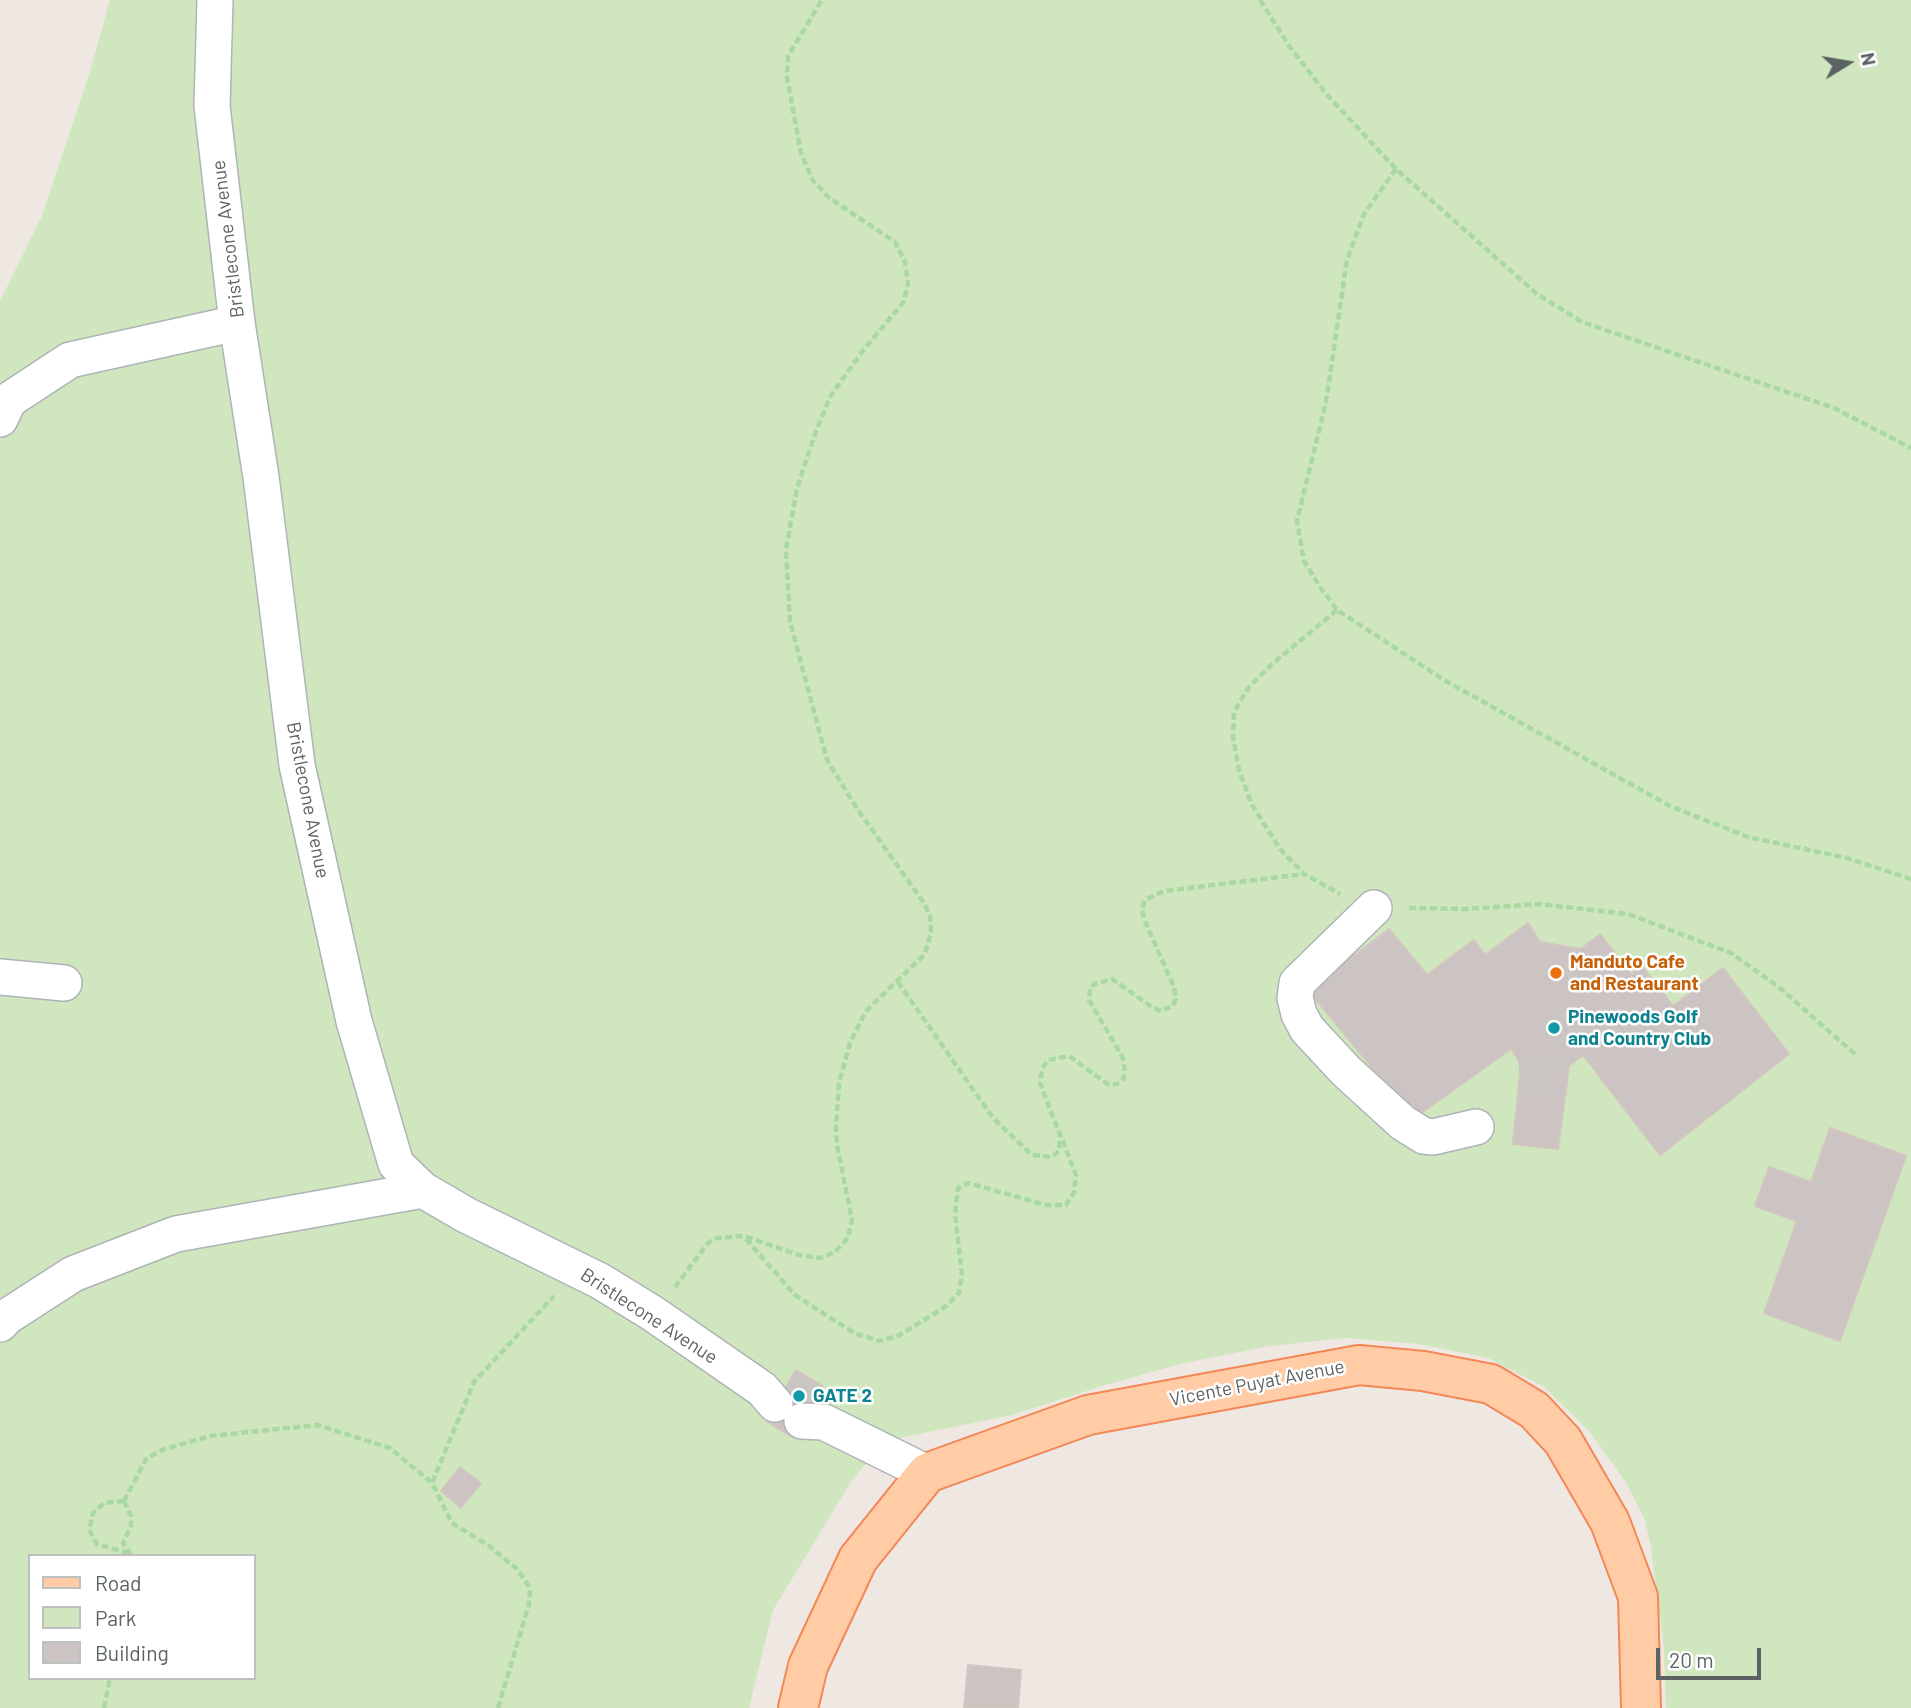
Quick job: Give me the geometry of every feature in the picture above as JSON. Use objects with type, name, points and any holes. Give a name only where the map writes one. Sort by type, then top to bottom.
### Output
[{"type":"main road","name":"Vicente Puyat Avenue","points":[[927,1473],[1088,1415],[1359,1365],[1423,1371],[1492,1384],[1534,1410],[1563,1441],[1610,1522],[1639,1597],[1641,1708]]},
{"type":"main road","points":[[798,1708],[808,1666],[858,1559],[927,1473]]},
{"type":"street","name":"Bristlecone Avenue","points":[[215,0],[212,106],[237,323],[261,477],[297,765],[354,1021],[396,1164],[423,1190],[466,1215],[579,1270],[652,1313],[793,1405],[927,1473]]},
{"type":"street","points":[[0,419],[9,400],[70,360],[237,323]]},
{"type":"street","points":[[1374,908],[1297,983],[1295,998],[1299,1014],[1307,1028],[1346,1070],[1403,1123],[1424,1136],[1433,1137],[1476,1127]]},
{"type":"street","points":[[0,977],[64,983]]},
{"type":"street","points":[[0,1324],[73,1274],[176,1234],[423,1190]]},
{"type":"path","points":[[652,1313],[708,1243],[730,1236],[744,1236],[799,1255],[820,1258],[835,1252],[848,1238],[852,1220],[837,1145],[839,1083],[850,1043],[866,1011],[925,954],[931,932],[930,916],[924,902],[858,810],[827,760],[790,622],[786,549],[797,488],[816,431],[831,395],[865,348],[903,303],[908,284],[905,262],[895,242],[828,197],[812,179],[801,153],[787,77],[788,56],[822,0]]},
{"type":"path","points":[[1261,0],[1290,47],[1328,96],[1396,169],[1537,294],[1582,322],[1834,408],[1911,448]]},
{"type":"path","points":[[1396,169],[1364,214],[1347,260],[1326,402],[1297,521],[1304,561],[1337,610],[1444,680],[1670,806],[1748,837],[1847,858],[1911,879]]},
{"type":"path","points":[[1337,610],[1272,664],[1249,688],[1234,712],[1233,737],[1239,770],[1252,805],[1280,849],[1304,874],[1332,891],[1374,908],[1466,909],[1539,904],[1628,914],[1731,953],[1780,988],[1857,1056]]},
{"type":"path","points":[[744,1236],[795,1295],[854,1333],[879,1341],[898,1336],[945,1307],[959,1293],[962,1275],[956,1214],[957,1188],[968,1183],[1046,1205],[1066,1205],[1074,1192],[1076,1175],[1040,1083],[1042,1069],[1048,1060],[1057,1056],[1069,1056],[1109,1085],[1123,1080],[1123,1058],[1089,1000],[1090,989],[1094,984],[1112,979],[1161,1011],[1173,1006],[1176,999],[1174,987],[1144,919],[1142,909],[1145,900],[1164,891],[1304,874]]},
{"type":"path","points":[[898,982],[993,1118],[1021,1146],[1032,1155],[1052,1157],[1059,1151],[1060,1135]]},
{"type":"path","points":[[432,1483],[474,1382],[579,1270]]},
{"type":"path","points":[[124,1501],[146,1458],[162,1450],[210,1436],[317,1425],[390,1448],[432,1483],[452,1522],[488,1545],[517,1569],[530,1588],[529,1604],[498,1708]]},
{"type":"path","points":[[124,1501],[131,1516],[131,1527],[123,1543],[130,1554]]},
{"type":"path","points":[[124,1501],[104,1503],[93,1513],[89,1530],[97,1544],[128,1554]]},
{"type":"path","points":[[104,1708],[110,1680]]},
{"type":"green space","points":[[110,0],[1911,0],[1911,1708],[1666,1708],[1664,1648],[1645,1520],[1627,1484],[1590,1432],[1544,1387],[1488,1358],[1419,1344],[1346,1338],[1269,1346],[1180,1364],[1012,1415],[885,1441],[852,1480],[773,1610],[749,1708],[0,1708],[0,301],[41,218],[91,68]]},
{"type":"building","name":"Pinewoods Golf and Country Club","points":[[1528,923],[1540,942],[1581,949],[1600,934],[1631,974],[1642,966],[1673,1006],[1723,968],[1789,1054],[1660,1155],[1583,1055],[1569,1066],[1558,1149],[1513,1144],[1521,1064],[1511,1049],[1414,1118],[1308,990],[1389,929],[1427,975],[1474,940],[1485,955]]},
{"type":"building","points":[[1830,1128],[1906,1156],[1840,1341],[1764,1313],[1797,1221],[1755,1206],[1769,1167],[1811,1182]]},
{"type":"building","name":"GATE 2","points":[[796,1370],[823,1386],[792,1437],[766,1421]]},
{"type":"building","points":[[460,1467],[481,1483],[461,1508],[441,1491]]},
{"type":"building","points":[[968,1665],[1021,1670],[1018,1708],[964,1708]]},
{"type":"tunnel","points":[[1520,1077],[1544,1074],[1567,1083]]},
{"type":"tunnel","points":[[786,1387],[812,1404]]},
{"type":"place","name":"Manduto Cafe and Restaurant","points":[[1556,973]]},
{"type":"place","name":"Pinewoods Golf and Country Club","points":[[1554,1028]]},
{"type":"place","name":"GATE 2","points":[[799,1396]]}]
